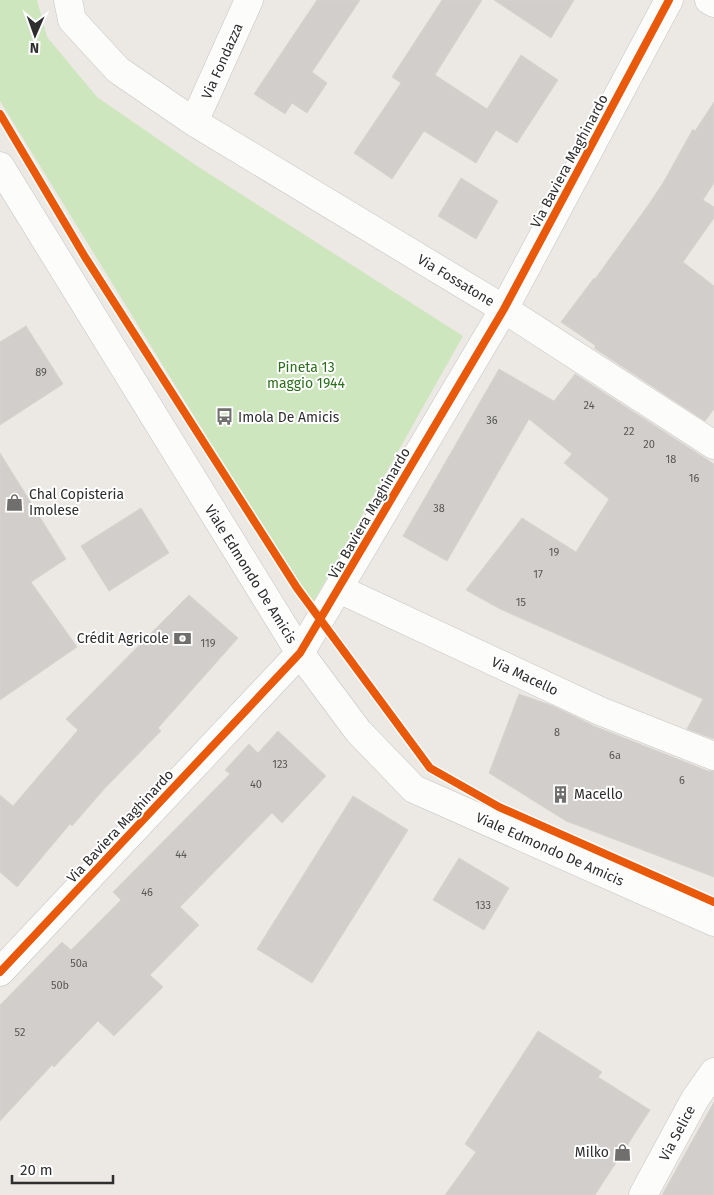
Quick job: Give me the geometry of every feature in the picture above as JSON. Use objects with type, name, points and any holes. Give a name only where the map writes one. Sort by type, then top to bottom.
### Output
[{"type":"street","points":[[68,0],[72,20],[118,70],[194,122]]},
{"type":"street","name":"Via Fondazza","points":[[194,122],[249,0]]},
{"type":"street","name":"Via Baviera Maghinardo","points":[[0,972],[300,653],[504,308],[669,0]]},
{"type":"street","points":[[709,0],[714,3]]},
{"type":"street","name":"Via Fossatone","points":[[194,122],[504,308],[713,443]]},
{"type":"street","name":"Viale Edmondo De Amicis","points":[[0,166],[300,653],[358,731],[414,789],[714,922]]},
{"type":"street","name":"Via Macello","points":[[339,589],[600,711],[714,756]]},
{"type":"street","name":"Via Selice","points":[[644,1195],[695,1099],[714,1072]]},
{"type":"green space","name":"Pineta 13 maggio 1944","points":[[0,0],[37,0],[47,37],[97,97],[197,166],[463,336],[311,606],[0,101]]},
{"type":"building","points":[[317,0],[360,0],[312,72],[327,83],[307,113],[292,103],[285,114],[254,94]]},
{"type":"building","points":[[442,0],[482,0],[435,75],[487,109],[521,55],[558,80],[517,143],[496,130],[476,163],[424,131],[392,179],[354,153],[401,83],[392,77]]},
{"type":"building","points":[[494,0],[574,0],[551,38]]},
{"type":"building","points":[[714,102],[714,183],[703,200],[714,207],[714,218],[683,262],[714,286],[714,409],[705,421],[594,348],[596,346],[561,322],[595,279],[649,204],[693,129],[695,131]]},
{"type":"building","points":[[461,178],[498,201],[476,239],[438,216]]},
{"type":"building","points":[[26,326],[63,384],[0,425],[0,342]]},
{"type":"building","points":[[499,369],[554,401],[575,374],[714,464],[714,739],[687,729],[703,699],[500,609],[466,590],[522,518],[576,552],[609,499],[564,463],[572,454],[529,419],[447,561],[403,536]]},
{"type":"building","points":[[0,453],[66,559],[31,582],[77,647],[0,700]]},
{"type":"building","points":[[141,508],[169,553],[109,591],[81,546]]},
{"type":"building","points":[[189,595],[238,638],[158,728],[161,731],[105,788],[72,826],[70,824],[17,887],[0,872],[0,795],[13,806],[78,730],[66,719]]},
{"type":"building","name":"Macello","points":[[519,694],[553,706],[594,726],[708,771],[714,771],[714,877],[566,821],[489,773]]},
{"type":"building","points":[[278,731],[326,776],[282,823],[272,813],[180,907],[199,925],[150,975],[163,987],[114,1036],[98,1021],[54,1067],[52,1065],[0,1121],[0,1005],[62,942],[71,950],[121,900],[113,892],[230,774],[225,770],[249,744],[258,753]]},
{"type":"building","points":[[353,796],[408,830],[312,983],[257,949]]},
{"type":"building","points":[[459,858],[509,888],[484,930],[433,900]]},
{"type":"building","points":[[538,1031],[602,1072],[598,1077],[650,1110],[595,1195],[445,1195],[476,1152],[465,1144]]},
{"type":"building","points":[[714,1102],[714,1195],[662,1195]]},
{"type":"cycle path","points":[[0,972],[300,653],[504,309],[669,0]]},
{"type":"cycle path","points":[[0,114],[85,257],[297,588],[430,768],[499,807],[714,902]]},
{"type":"place","name":"Imola De Amicis","points":[[224,417]]},
{"type":"place","name":"Chal Copisteria Imolese","points":[[15,502]]},
{"type":"place","name":"Crédit Agricole","points":[[183,638]]},
{"type":"place","name":"Macello","points":[[560,794]]},
{"type":"place","name":"Milko","points":[[623,1152]]}]
